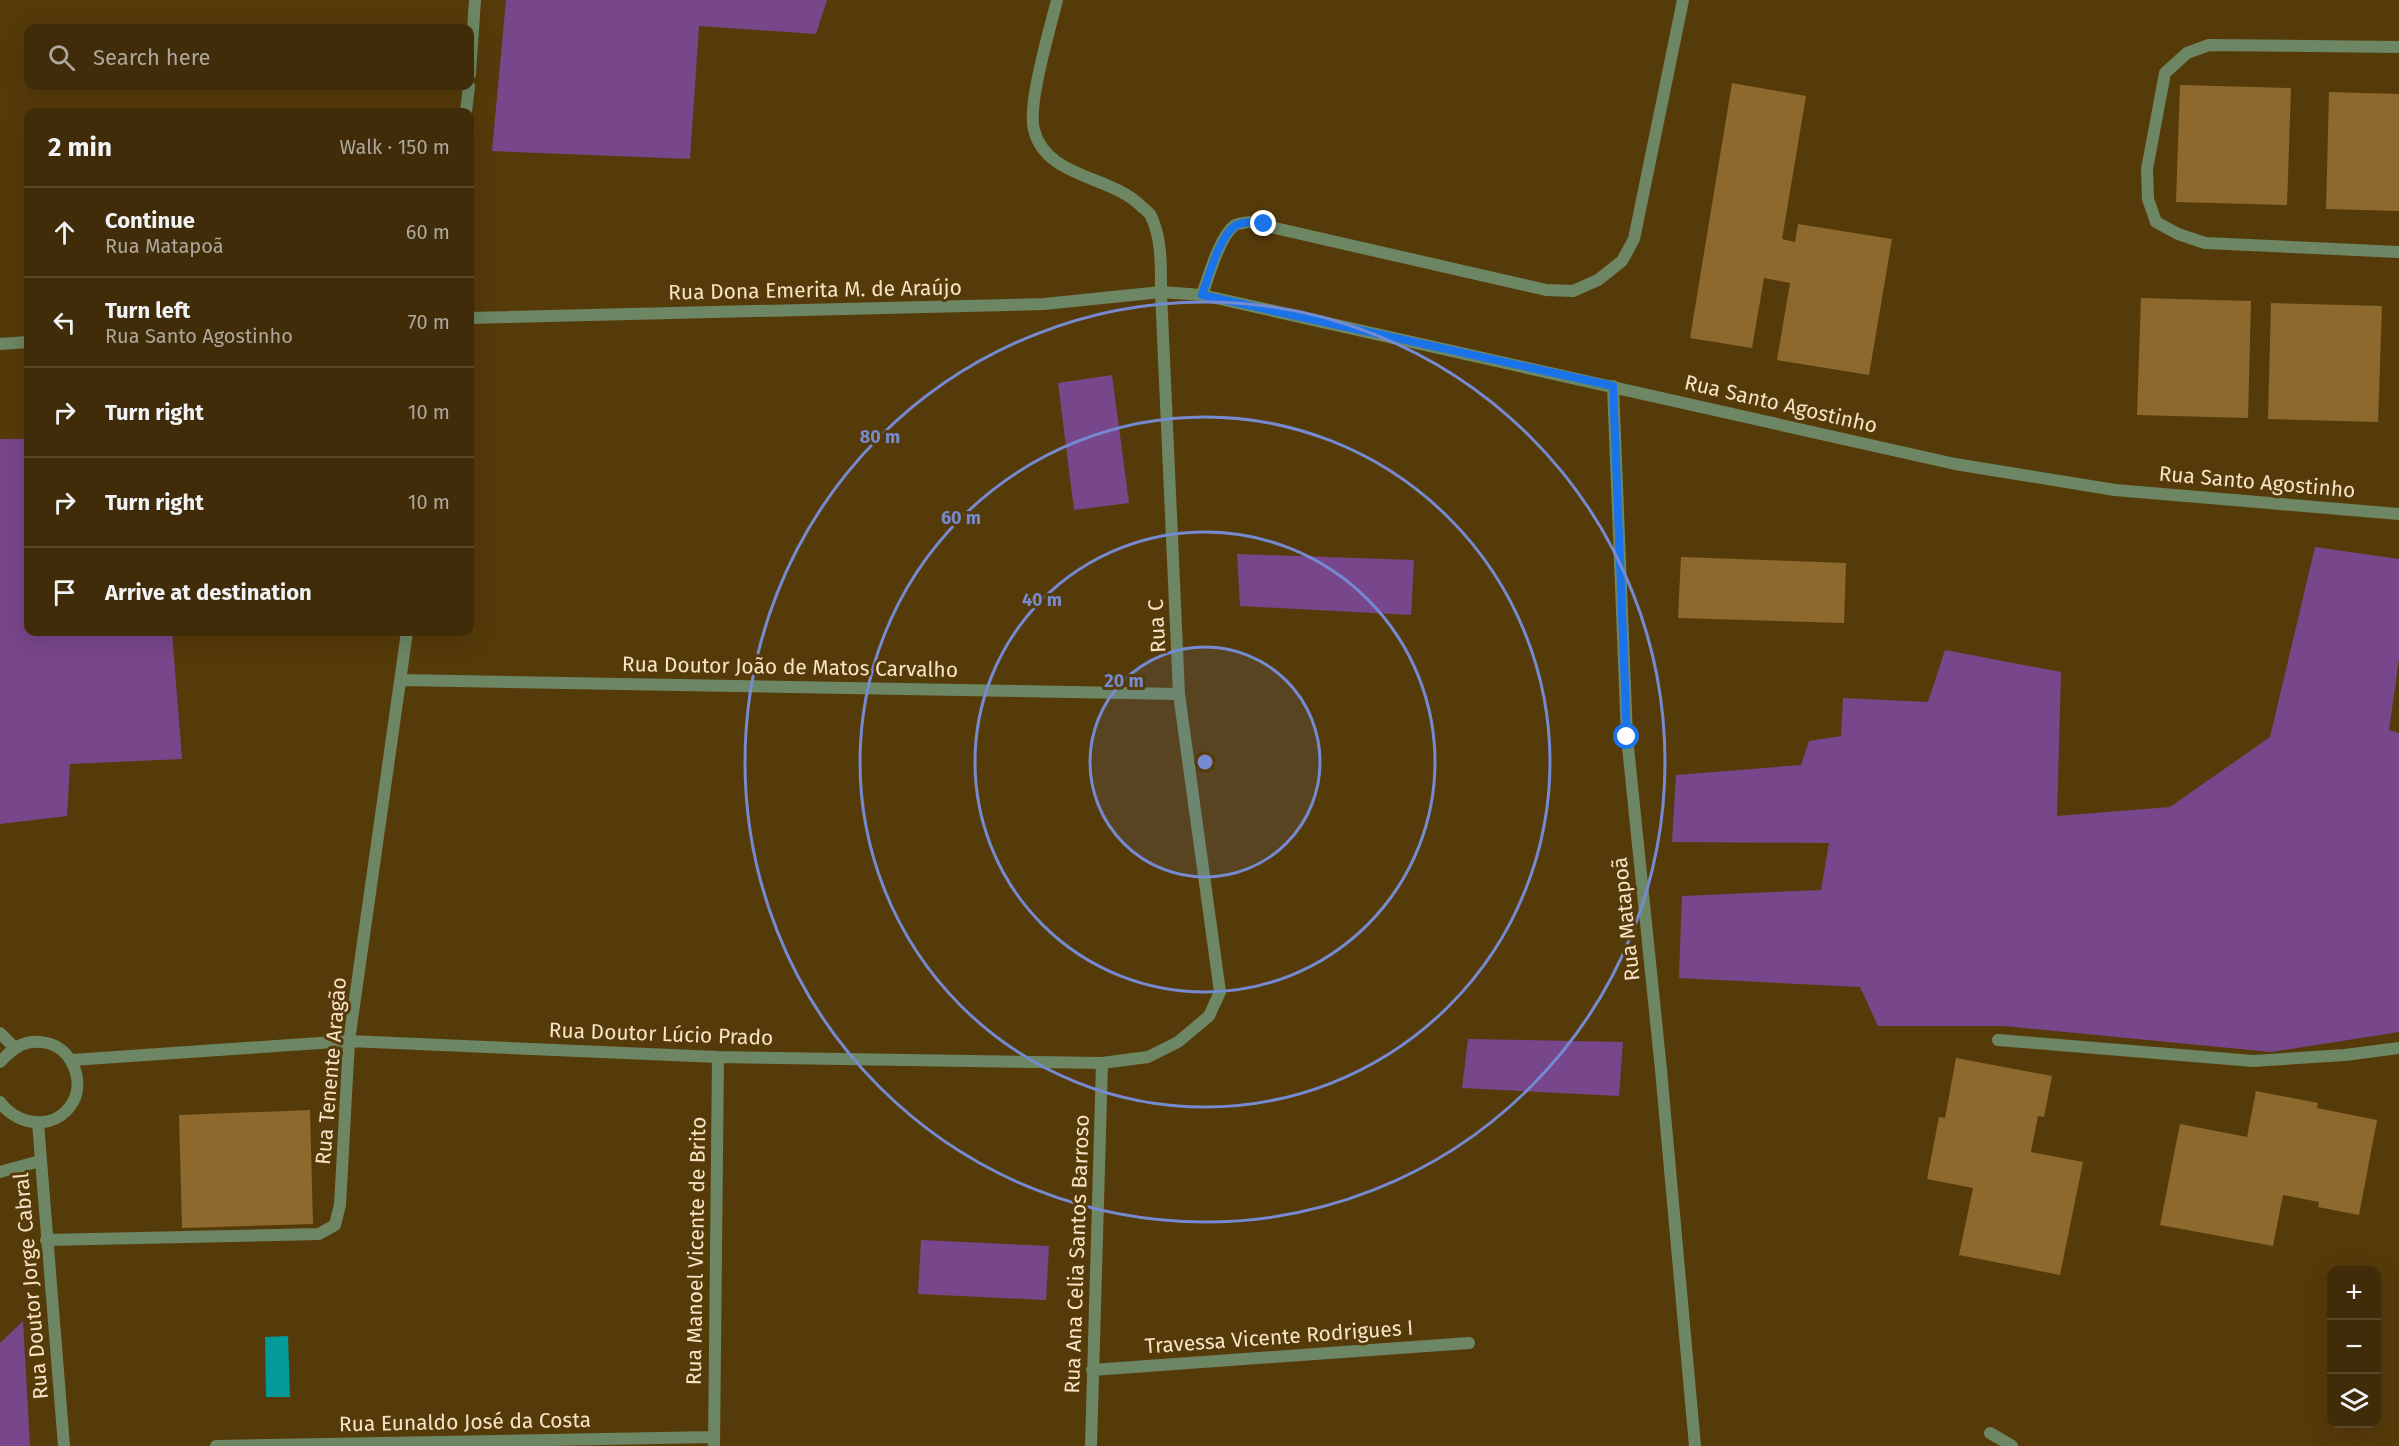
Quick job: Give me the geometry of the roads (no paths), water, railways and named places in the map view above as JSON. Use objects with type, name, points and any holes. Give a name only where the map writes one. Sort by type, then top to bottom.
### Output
[{"type":"street","points":[[473,24],[475,0]]},
{"type":"street","name":"Rua C","points":[[1057,0],[1032,109],[1034,129],[1043,150],[1056,162],[1118,188],[1136,201],[1150,215],[1161,255],[1179,694],[1220,992]]},
{"type":"street","points":[[1202,295],[1228,231],[1236,224],[1249,222],[1546,291],[1573,291],[1598,280],[1622,261],[1634,239],[1683,0]]},
{"type":"street","points":[[2399,47],[2209,45],[2187,53],[2165,73],[2147,170],[2148,199],[2156,222],[2178,234],[2205,243],[2399,252]]},
{"type":"street","points":[[466,108],[468,90]]},
{"type":"street","name":"Rua Santo Agostinho","points":[[1161,292],[1202,295],[1978,468],[2115,489],[2399,514]]},
{"type":"street","name":"Rua Dona Emerita M. de Araújo","points":[[474,318],[1044,304],[1161,292]]},
{"type":"street","points":[[0,344],[24,342]]},
{"type":"street","name":"Rua Matapoã","points":[[1613,386],[1627,737],[1661,1070],[1695,1446]]},
{"type":"street","name":"Rua Tenente Aragão","points":[[46,1240],[319,1234],[335,1225],[340,1205],[349,1041],[406,636]]},
{"type":"street","name":"Rua Doutor João de Matos Carvalho","points":[[400,680],[1179,694]]},
{"type":"street","name":"Rua Doutor Lúcio Prado","points":[[72,1060],[349,1041],[718,1057],[1102,1063],[1148,1056],[1178,1042],[1209,1016],[1220,992]]},
{"type":"street","points":[[0,1033],[14,1047]]},
{"type":"street","points":[[0,1062],[14,1047],[35,1040],[56,1045],[72,1060],[78,1080],[73,1101],[58,1117],[38,1123],[16,1119],[0,1102]]},
{"type":"street","points":[[1998,1040],[2253,1061],[2345,1055],[2399,1048]]},
{"type":"street","name":"Rua Manoel Vicente de Brito","points":[[714,1442],[718,1057]]},
{"type":"street","name":"Rua Ana Celia Santos Barroso","points":[[1091,1446],[1102,1063]]},
{"type":"street","name":"Rua Doutor Jorge Cabral","points":[[38,1123],[64,1446]]},
{"type":"street","points":[[0,1172],[40,1161]]},
{"type":"street","name":"Travessa Vicente Rodrigues I","points":[[1092,1370],[1468,1343]]},
{"type":"street","points":[[1990,1433],[2012,1446]]},
{"type":"street","name":"Rua Eunaldo José da Costa","points":[[216,1446],[714,1442]]},
{"type":"water","points":[[288,1336],[290,1397],[266,1397],[265,1337]]}]
